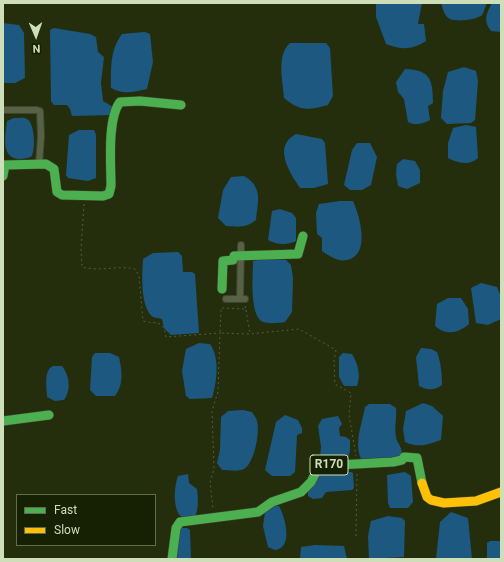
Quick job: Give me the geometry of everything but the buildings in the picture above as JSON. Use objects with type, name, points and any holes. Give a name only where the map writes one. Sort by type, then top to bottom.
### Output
[{"type":"street","points":[[3,176],[5,166],[46,164],[54,169],[57,192],[62,195],[84,196],[109,194],[111,186],[112,117],[117,104],[120,102],[144,102],[181,106]]},
{"type":"street","points":[[3,110],[40,111],[41,136],[39,165]]},
{"type":"street","points":[[222,290],[223,260],[233,260],[234,256],[241,255],[298,254],[303,236]]},
{"type":"street","points":[[226,300],[242,300],[241,245]]},
{"type":"street","points":[[3,421],[49,415]]},
{"type":"street","name":"R170","points":[[172,559],[176,528],[180,522],[258,512],[272,502],[301,492],[311,482],[319,466],[393,462],[402,460],[404,457],[417,458],[424,489],[428,498],[434,502],[460,503],[482,500],[501,492]]},
{"type":"path","points":[[84,196],[81,249],[82,267],[89,269],[126,267],[135,269],[139,276],[143,321],[157,322],[162,326],[166,337],[220,333],[250,334],[275,330],[299,329],[336,350],[334,361],[335,384],[351,393],[348,415],[357,463],[356,536]]},
{"type":"path","points":[[242,300],[246,309],[250,334]]},
{"type":"path","points":[[214,517],[210,482],[214,469],[212,411],[218,392],[221,308],[246,309]]},
{"type":"water","points":[[376,3],[422,3],[418,24],[424,24],[426,41],[416,46],[406,48],[386,44],[376,17]]},
{"type":"water","points":[[441,3],[487,3],[482,15],[479,17],[453,20],[446,16]]},
{"type":"water","points":[[492,3],[501,3],[501,32],[491,31],[486,21],[487,14]]},
{"type":"water","points":[[3,23],[19,25],[24,33],[25,78],[15,83],[3,83]]},
{"type":"water","points":[[54,28],[90,34],[96,37],[98,52],[104,57],[101,83],[103,101],[113,107],[111,115],[72,116],[67,105],[54,105],[51,101],[50,30]]},
{"type":"water","points":[[145,32],[150,34],[153,62],[147,89],[133,92],[120,92],[111,88],[112,59],[118,40],[122,34]]},
{"type":"water","points":[[290,43],[326,43],[330,48],[333,96],[328,105],[305,109],[295,106],[284,98],[281,69],[283,55]]},
{"type":"water","points":[[464,67],[476,71],[478,81],[475,120],[471,123],[447,124],[441,118],[443,91],[448,72]]},
{"type":"water","points":[[405,69],[420,71],[428,77],[431,82],[433,103],[428,106],[430,120],[424,123],[416,124],[408,122],[404,99],[398,92],[396,82]]},
{"type":"water","points":[[14,118],[26,118],[32,126],[34,150],[31,157],[21,159],[14,158],[9,155],[5,144],[7,121]]},
{"type":"water","points":[[466,125],[476,127],[478,158],[475,161],[463,163],[448,158],[448,143],[453,128]]},
{"type":"water","points":[[79,130],[94,130],[96,135],[96,178],[88,181],[68,178],[66,175],[69,135]]},
{"type":"water","points":[[296,134],[322,139],[325,143],[328,184],[314,188],[300,188],[296,182],[285,160],[284,152],[285,145],[289,139]]},
{"type":"water","points":[[357,143],[370,143],[377,157],[371,185],[362,190],[350,190],[344,185],[352,150]]},
{"type":"water","points":[[403,159],[415,161],[420,170],[420,183],[407,189],[398,186],[396,174],[397,164]]},
{"type":"water","points":[[244,176],[250,180],[257,190],[258,201],[256,220],[242,226],[226,226],[218,218],[223,190],[231,177]]},
{"type":"water","points":[[353,201],[361,225],[362,235],[359,251],[354,257],[347,260],[334,258],[322,251],[322,238],[317,234],[316,213],[319,204]]},
{"type":"water","points":[[280,209],[292,213],[296,218],[296,241],[282,244],[268,240],[272,211]]},
{"type":"water","points":[[178,252],[182,256],[183,272],[192,272],[195,274],[199,333],[171,335],[164,328],[162,319],[153,317],[146,306],[143,290],[143,259],[153,253]]},
{"type":"water","points":[[262,259],[286,260],[291,265],[293,278],[292,312],[285,322],[263,322],[256,312],[252,284],[253,261]]},
{"type":"water","points":[[481,283],[497,287],[501,297],[501,319],[488,325],[476,323],[471,288]]},
{"type":"water","points":[[448,298],[461,298],[468,309],[469,324],[461,330],[448,332],[435,326],[437,304]]},
{"type":"water","points":[[199,343],[210,344],[213,350],[217,370],[215,385],[212,398],[190,399],[186,396],[182,371],[186,349]]},
{"type":"water","points":[[421,348],[431,349],[437,352],[441,368],[442,385],[433,389],[419,386],[416,357]]},
{"type":"water","points":[[95,353],[110,353],[119,357],[121,382],[115,396],[96,396],[90,390],[92,357]]},
{"type":"water","points":[[343,353],[352,354],[356,362],[359,374],[357,386],[344,386],[339,377],[339,357]]},
{"type":"water","points":[[53,366],[62,366],[68,378],[69,387],[64,400],[55,401],[47,397],[47,375],[50,368]]},
{"type":"water","points":[[423,403],[432,406],[443,416],[441,440],[423,445],[410,444],[405,442],[403,429],[406,411]]},
{"type":"water","points":[[369,404],[390,404],[396,408],[395,433],[402,451],[401,457],[361,459],[358,446],[359,433],[365,407]]},
{"type":"water","points":[[243,410],[252,412],[257,421],[258,432],[254,454],[248,465],[242,470],[222,470],[217,463],[220,450],[221,417],[228,411]]},
{"type":"water","points":[[285,415],[298,420],[302,428],[302,433],[297,435],[295,472],[290,476],[272,476],[265,470],[276,422]]},
{"type":"water","points":[[338,416],[342,424],[339,428],[340,436],[346,437],[350,440],[350,450],[348,459],[330,462],[320,458],[321,447],[318,426],[322,419]]},
{"type":"water","points":[[322,471],[353,473],[354,488],[352,490],[326,492],[322,498],[313,499],[308,496],[308,490]]},
{"type":"water","points":[[405,472],[411,476],[413,502],[408,508],[390,508],[388,503],[387,475]]},
{"type":"water","points":[[188,474],[189,483],[197,489],[198,503],[195,517],[187,519],[182,517],[178,512],[175,489],[178,476]]},
{"type":"water","points":[[274,506],[279,506],[284,517],[286,531],[284,544],[281,548],[275,550],[268,547],[263,526],[265,512]]},
{"type":"water","points":[[451,512],[468,518],[472,559],[436,559],[440,522]]},
{"type":"water","points":[[388,516],[402,518],[405,521],[404,557],[369,559],[368,536],[371,521]]},
{"type":"water","points":[[181,528],[187,528],[190,530],[191,559],[176,559],[178,531]]},
{"type":"water","points":[[490,541],[501,541],[501,559],[487,559],[487,543]]},
{"type":"water","points":[[315,545],[344,546],[347,559],[300,559],[301,547]]},
{"type":"traffic: fast","points":[[3,176],[5,165],[46,164],[54,169],[57,192],[62,195],[103,196],[109,194],[111,186],[111,130],[113,119],[120,102],[140,101],[181,105]]},
{"type":"traffic: fast","points":[[222,289],[223,261],[233,260],[234,256],[298,254],[303,236]]},
{"type":"traffic: fast","points":[[3,421],[49,415]]},
{"type":"traffic: fast","points":[[172,559],[176,528],[180,522],[258,512],[272,502],[301,492],[311,482],[319,466],[393,462],[402,460],[404,457],[417,458],[422,483]]},
{"type":"traffic: slow","points":[[422,483],[427,497],[431,500],[444,503],[476,501],[501,492]]}]
